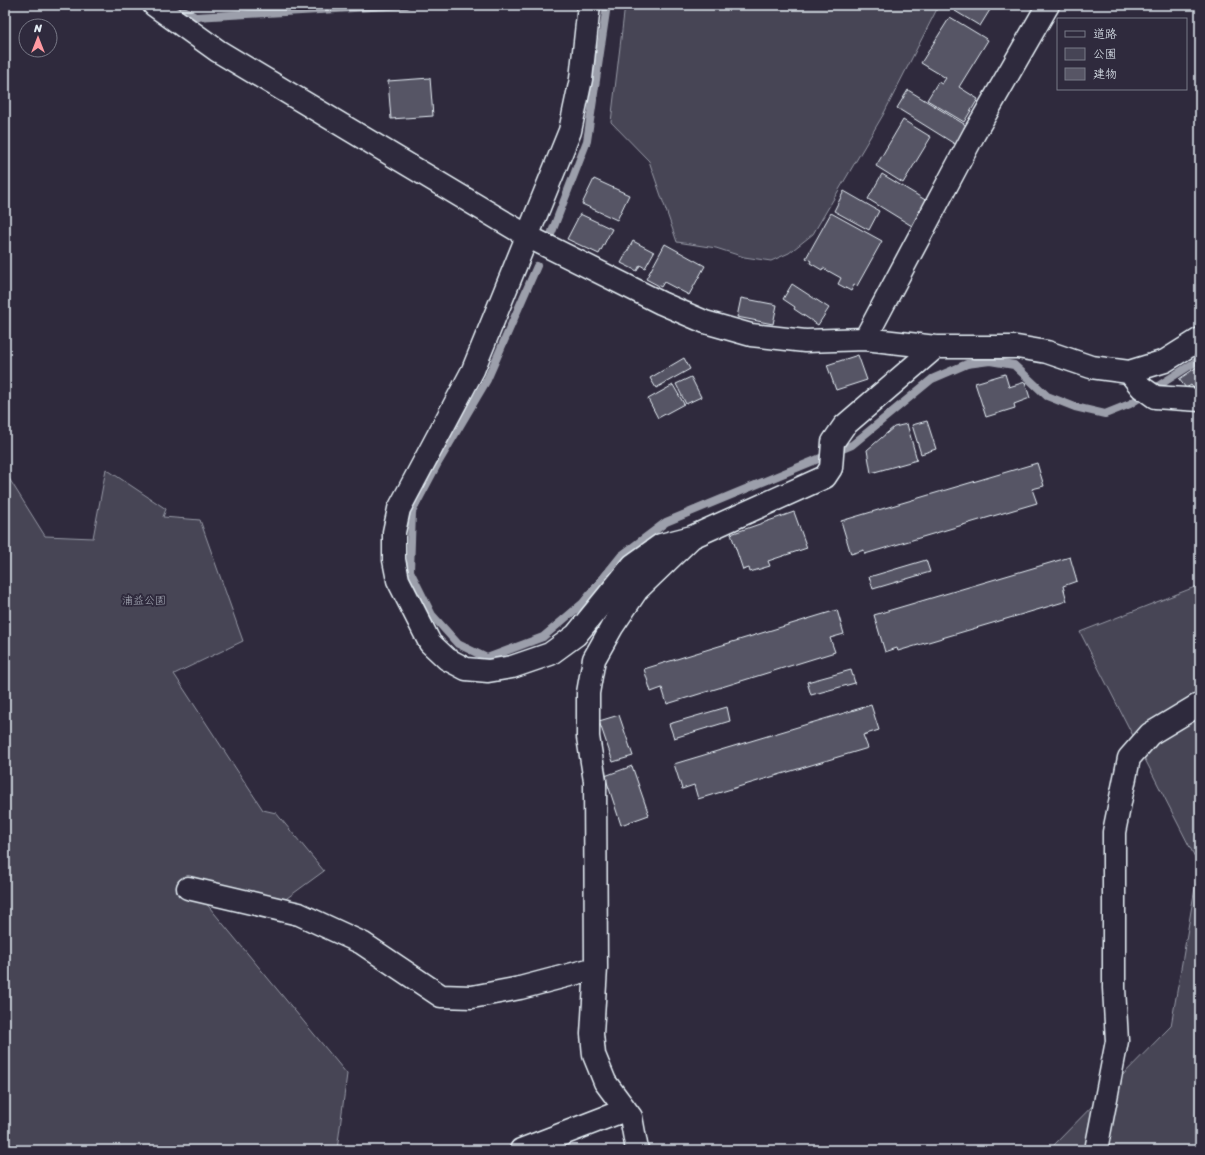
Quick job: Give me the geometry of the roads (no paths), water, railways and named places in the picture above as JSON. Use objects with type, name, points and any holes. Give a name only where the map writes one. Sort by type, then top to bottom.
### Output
[{"type":"street","points":[[154,5],[218,51],[529,237],[661,303],[705,322],[751,335],[805,341],[865,339],[936,347],[1017,347],[1047,352],[1142,385],[1200,400]]},
{"type":"street","points":[[589,5],[581,79],[570,131],[529,237],[473,370],[399,509],[394,532],[394,560],[398,580],[430,644],[447,659],[466,669],[488,671],[512,667],[550,654],[576,634],[633,565],[661,546],[692,537],[816,482],[824,477],[830,468],[833,442],[844,426],[936,347]]},
{"type":"street","points":[[865,339],[974,134],[1048,5]]},
{"type":"street","points":[[1142,385],[1165,361],[1200,339]]},
{"type":"street","points":[[637,1150],[631,1117],[605,1082],[594,1055],[592,1034],[596,968],[595,781],[588,737],[588,693],[594,659],[612,627],[637,590],[692,537]]},
{"type":"street","points":[[1096,1150],[1117,1041],[1114,988],[1114,832],[1129,758],[1150,734],[1200,704]]},
{"type":"street","points":[[188,888],[299,914],[362,943],[441,996],[472,997],[520,988],[596,968]]},
{"type":"street","points":[[522,1150],[625,1110]]},
{"type":"waterway","points":[[176,5],[195,17],[406,5]]},
{"type":"waterway","points":[[550,237],[587,141],[607,5]]},
{"type":"waterway","points":[[537,266],[487,380],[438,463],[412,512],[410,571],[432,615],[458,644],[487,658],[543,637],[583,603],[621,556],[666,522],[852,445],[932,379],[967,364],[990,361],[1014,365],[1047,396],[1075,407],[1105,414],[1130,404],[1200,359]]},
{"type":"park label","name":"浦益公園","points":[[144,600]]}]
